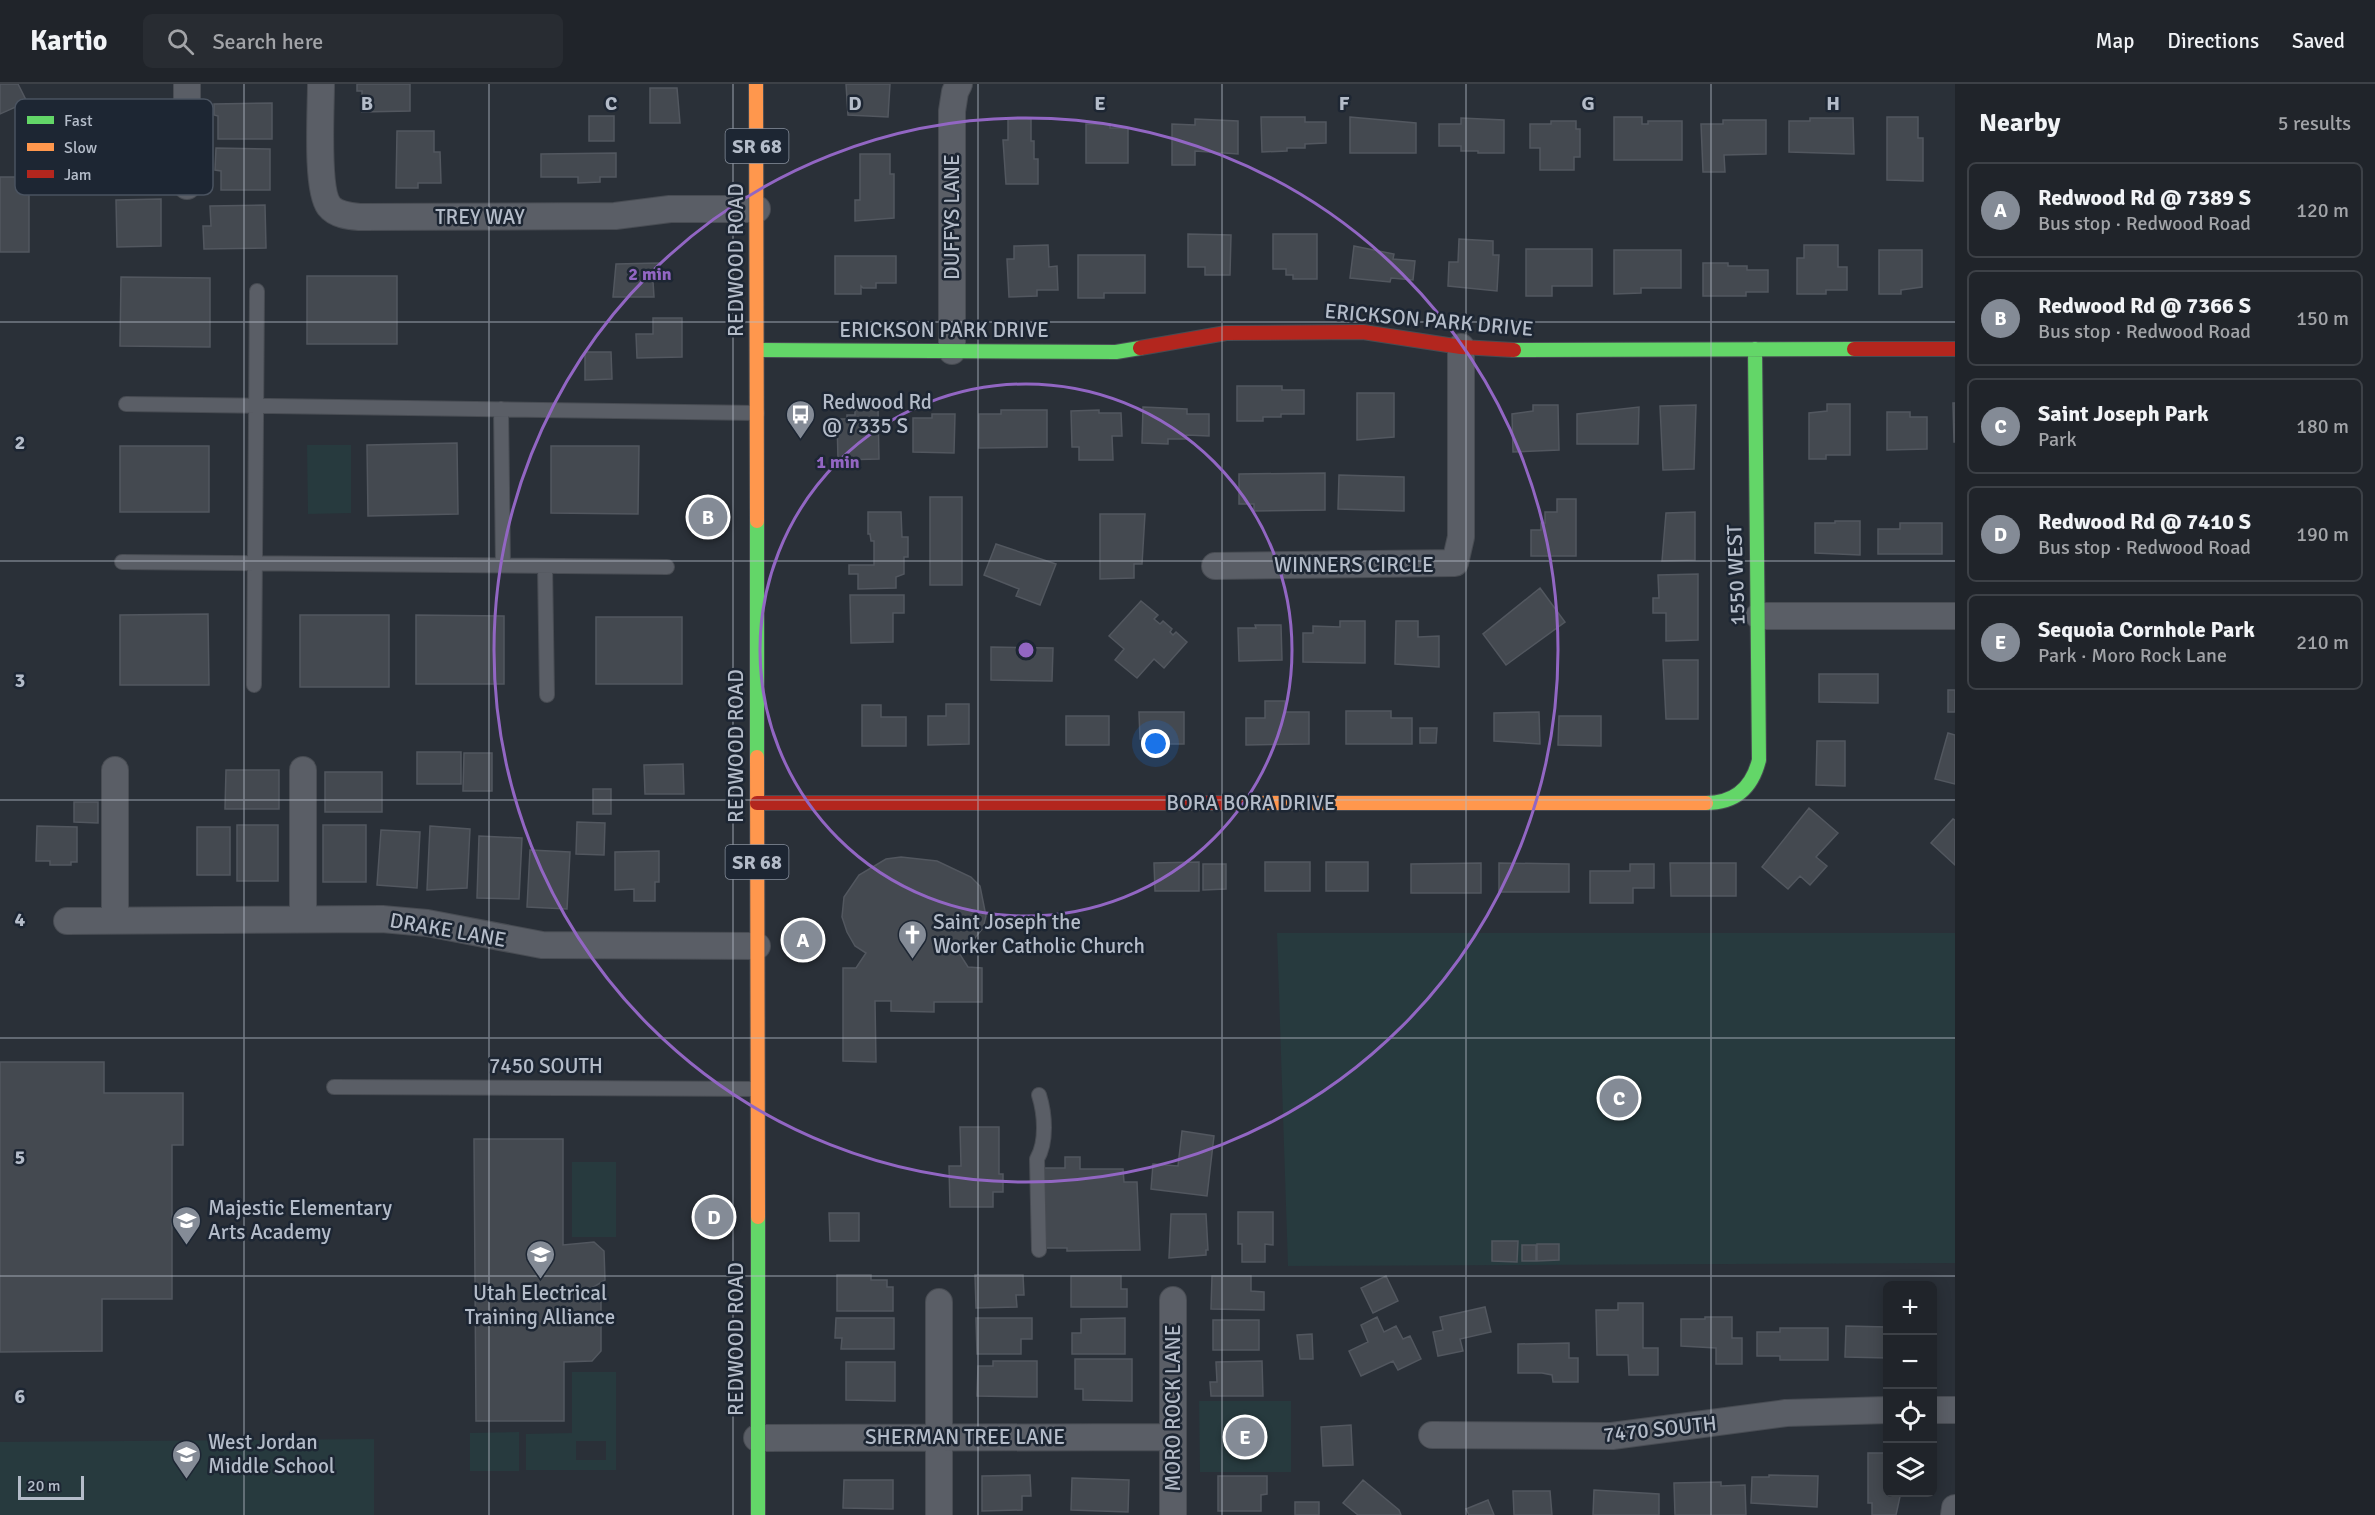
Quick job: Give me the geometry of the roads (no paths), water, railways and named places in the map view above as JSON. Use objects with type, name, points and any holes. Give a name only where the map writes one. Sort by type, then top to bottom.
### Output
[{"type":"street","name":"TREY WAY","points":[[321,84],[323,186],[328,206],[342,215],[360,217],[615,216],[670,209],[757,209]]},
{"type":"street","name":"REDWOOD ROAD","points":[[756,84],[758,1515]]},
{"type":"street","name":"DUFFYS LANE","points":[[952,351],[952,111],[955,92],[959,84]]},
{"type":"street","name":"ERICKSON PARK DRIVE","points":[[757,350],[1116,352],[1226,333],[1256,332],[1363,332],[1461,347],[1500,350],[1955,349]]},
{"type":"street","name":"WINNERS CIRCLE","points":[[1215,566],[1455,563],[1461,537],[1461,347]]},
{"type":"street","name":"1550 WEST","points":[[1742,793],[1755,780],[1759,760],[1759,616],[1755,566],[1755,349]]},
{"type":"street","points":[[1759,616],[1955,616]]},
{"type":"street","points":[[115,770],[115,919]]},
{"type":"street","points":[[303,770],[303,919]]},
{"type":"street","name":"BORA BORA DRIVE","points":[[757,803],[1714,803],[1730,800],[1742,793]]},
{"type":"street","name":"DRAKE LANE","points":[[67,921],[115,919],[403,920],[542,945],[757,946]]},
{"type":"street","name":"MORO ROCK LANE","points":[[1173,1300],[1173,1515]]},
{"type":"street","points":[[939,1302],[939,1515]]},
{"type":"street","name":"7470 SOUTH","points":[[1432,1436],[1612,1436],[1786,1413],[1883,1410]]},
{"type":"street","points":[[1937,1410],[1955,1410]]},
{"type":"street","name":"SHERMAN TREE LANE","points":[[758,1438],[1173,1437]]},
{"type":"street","points":[[1954,1515],[1955,1508]]},
{"type":"lane","points":[[254,685],[257,291]]},
{"type":"lane","points":[[126,404],[757,413]]},
{"type":"lane","points":[[501,410],[503,565]]},
{"type":"lane","points":[[122,562],[667,567]]},
{"type":"lane","points":[[545,566],[547,695]]},
{"type":"lane","name":"7450 SOUTH","points":[[334,1087],[758,1089]]},
{"type":"lane","points":[[1039,1095],[1042,1106],[1043,1148],[1038,1159],[1039,1250]]},
{"type":"place","name":"Redwood Rd @ 7335 S","points":[[801,440]]},
{"type":"place","name":"Redwood Rd @ 7366 S","points":[[708,517]]},
{"type":"place","name":"Redwood Rd @ 7389 S","points":[[803,940]]},
{"type":"place","name":"Saint Joseph the Worker Catholic Church","points":[[912,960]]},
{"type":"place","name":"Saint Joseph Park","points":[[1619,1098]]},
{"type":"place","name":"Redwood Rd @ 7410 S","points":[[714,1217]]},
{"type":"place","name":"Majestic Elementary Arts Academy","points":[[187,1246]]},
{"type":"place","name":"Utah Electrical Training Alliance","points":[[540,1280]]},
{"type":"place","name":"Sequoia Cornhole Park","points":[[1245,1437]]},
{"type":"place","name":"West Jordan Middle School","points":[[187,1480]]}]
